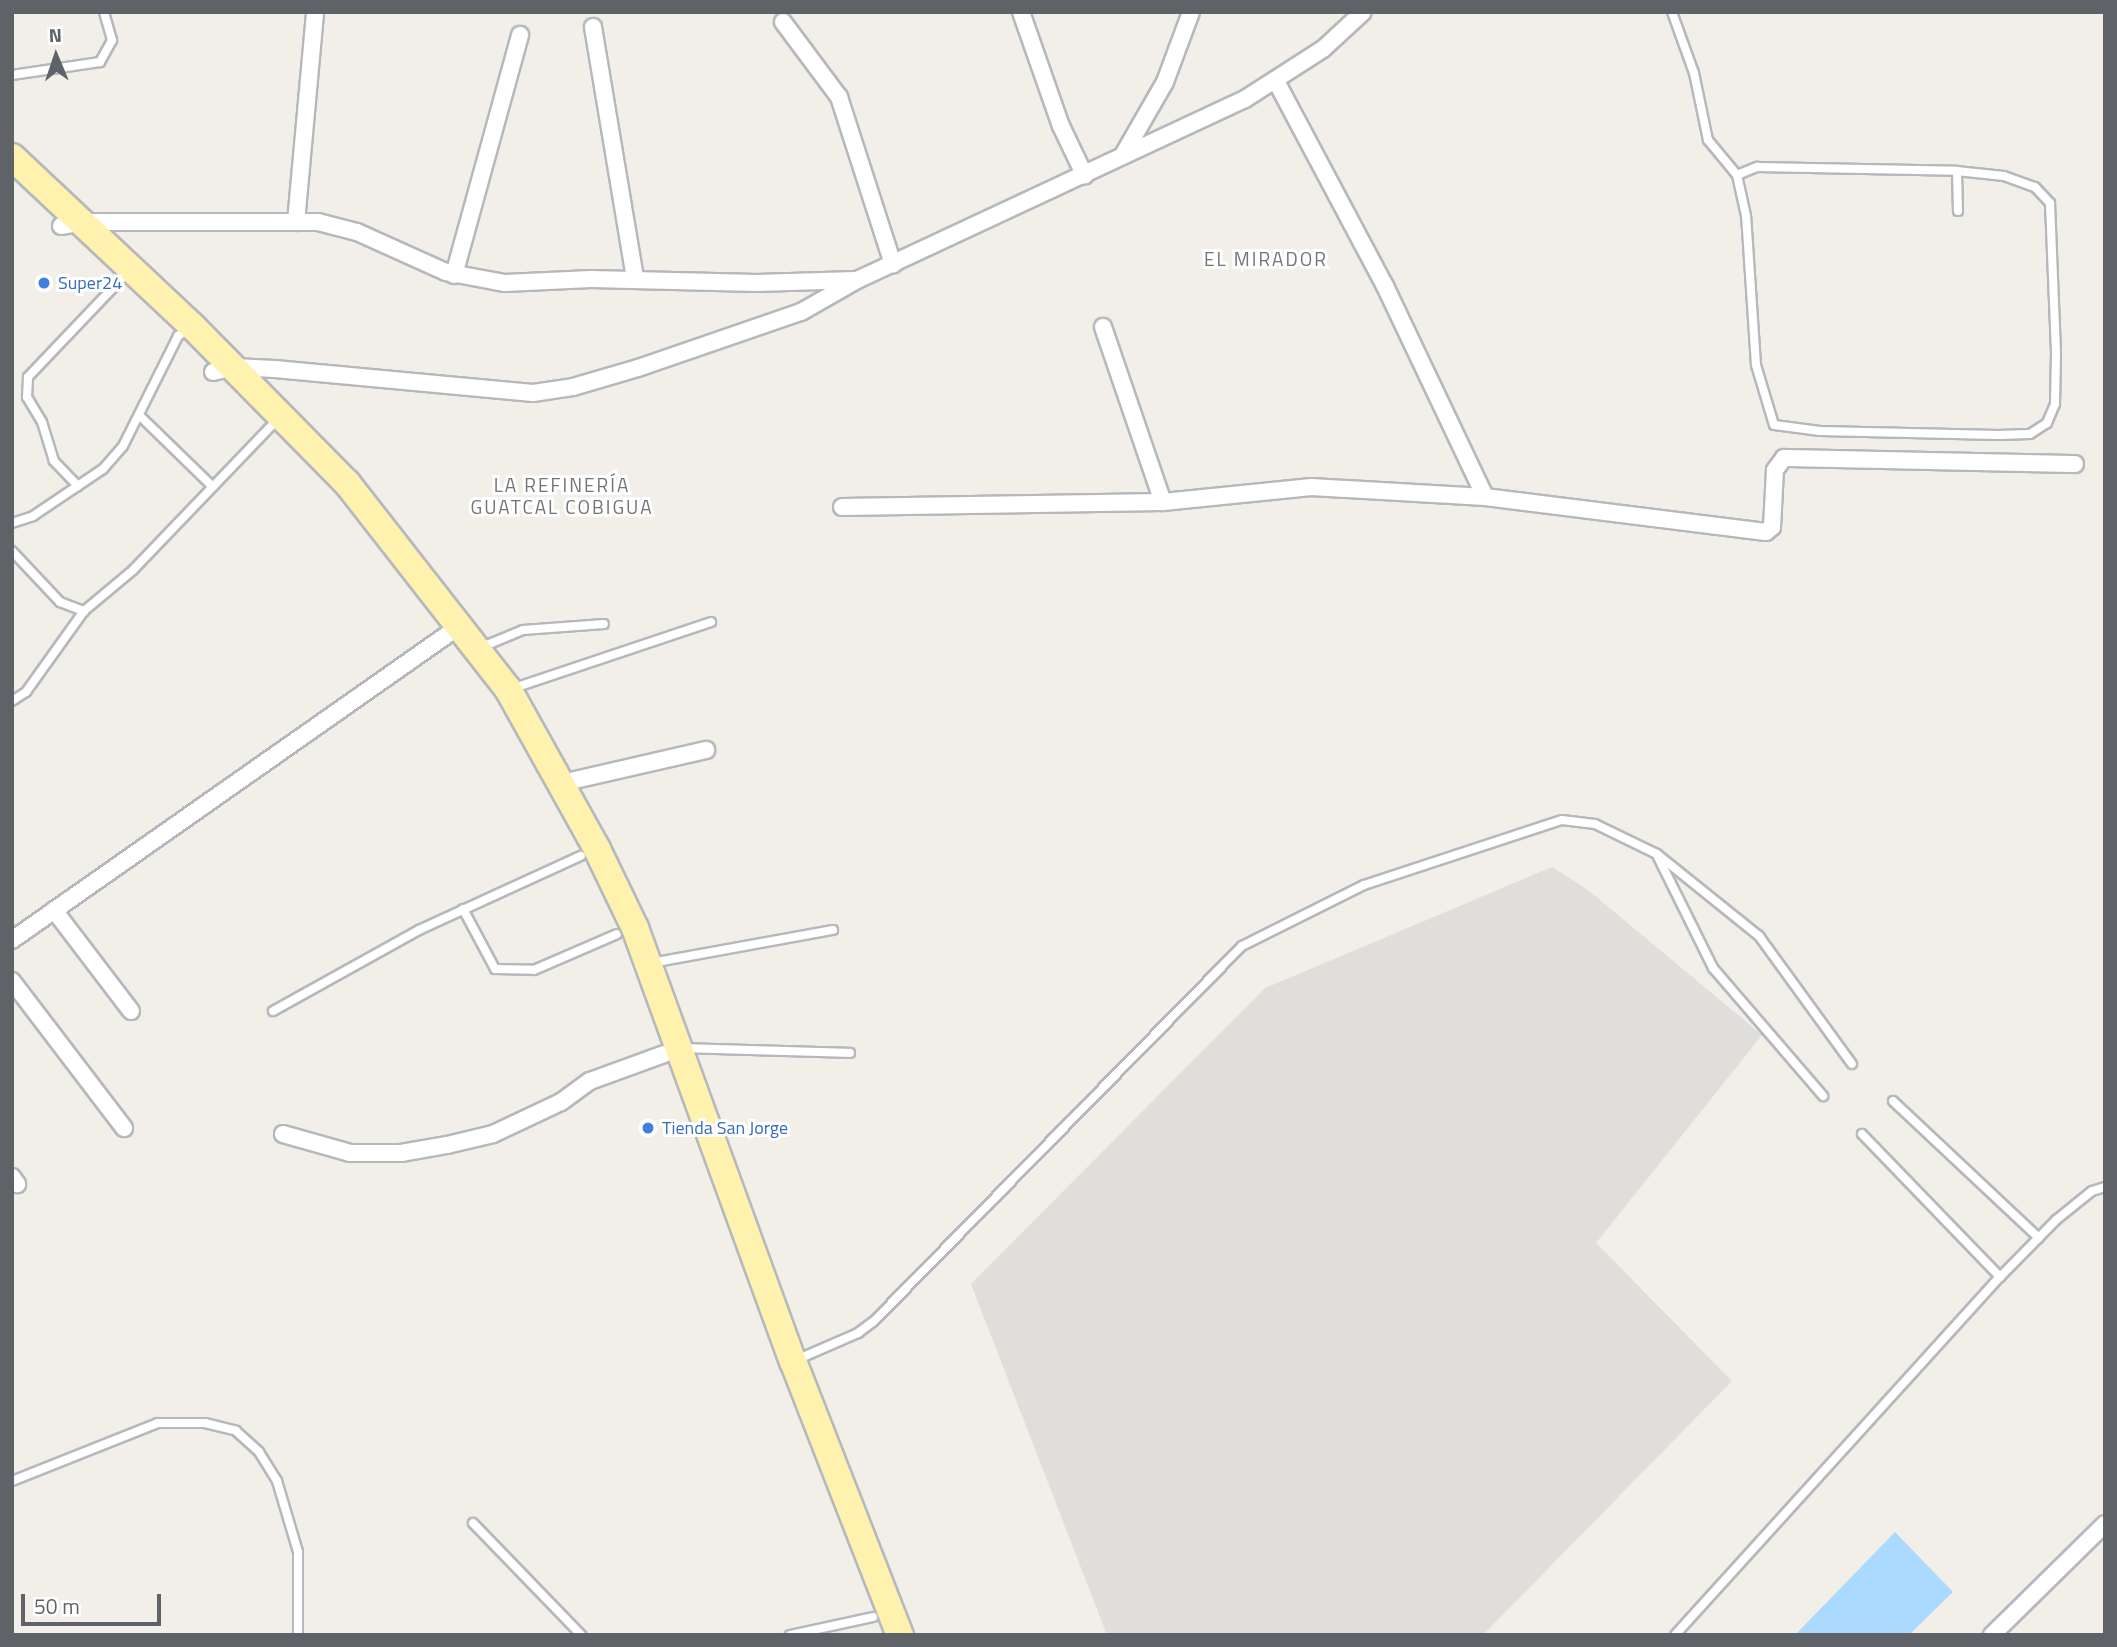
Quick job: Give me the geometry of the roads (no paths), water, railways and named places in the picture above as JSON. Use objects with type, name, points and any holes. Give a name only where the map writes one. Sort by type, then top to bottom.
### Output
[{"type":"main road","points":[[12,157],[72,224],[275,421],[332,492],[453,629],[495,695],[581,856],[673,1051],[900,1635]]},
{"type":"main road","points":[[12,180],[72,224]]},
{"type":"main road","points":[[453,629],[479,648],[508,689],[562,783],[649,964],[673,1051],[776,1366],[877,1626]]},
{"type":"street","points":[[296,222],[315,12]]},
{"type":"street","points":[[1021,12],[1061,126],[1085,176]]},
{"type":"street","points":[[1123,155],[1165,82],[1191,12]]},
{"type":"street","points":[[223,370],[491,392],[559,389],[638,368],[801,312],[859,279],[1085,176],[1276,81],[1323,49],[1363,12]]},
{"type":"street","points":[[783,22],[839,97],[893,264]]},
{"type":"street","points":[[593,27],[635,279]]},
{"type":"street","points":[[454,275],[520,35]]},
{"type":"street","points":[[1276,81],[1385,286],[1485,498]]},
{"type":"street","points":[[72,224],[296,222],[338,225],[454,275],[505,283],[635,279],[757,283],[859,279]]},
{"type":"street","points":[[1102,327],[1163,502]]},
{"type":"street","points":[[842,507],[1163,502],[1311,487],[1485,498],[1766,532],[1772,527],[1775,470],[1784,458],[2075,464]]},
{"type":"street","points":[[12,940],[453,629]]},
{"type":"street","points":[[562,783],[706,750]]},
{"type":"street","points":[[54,910],[131,1011]]},
{"type":"street","points":[[12,981],[124,1128]]},
{"type":"street","points":[[283,1135],[350,1153],[401,1153],[494,1134],[561,1102],[590,1081],[673,1051]]},
{"type":"street","points":[[1992,1635],[2105,1524]]},
{"type":"lane","points":[[12,75],[100,62],[112,40],[104,12]]},
{"type":"lane","points":[[1672,12],[1694,73],[1708,139],[1737,175],[1746,216],[1756,365],[1774,425],[1820,431],[2030,433],[2047,423],[2055,404],[2050,203],[2035,187],[2004,176],[1957,171],[1757,167],[1737,175]]},
{"type":"lane","points":[[1957,171],[1958,211]]},
{"type":"lane","points":[[78,486],[54,461],[26,387],[28,377],[125,274]]},
{"type":"lane","points":[[12,523],[33,516],[78,486],[123,446],[185,331]]},
{"type":"lane","points":[[139,415],[212,486]]},
{"type":"lane","points":[[12,701],[26,692],[83,611],[133,570],[275,421]]},
{"type":"lane","points":[[12,551],[60,602],[83,611]]},
{"type":"lane","points":[[508,689],[711,622]]},
{"type":"lane","points":[[479,648],[523,631],[604,624]]},
{"type":"lane","points":[[793,1361],[849,1338],[874,1321],[1242,946],[1364,885],[1562,820],[1595,824],[1657,854],[1759,936],[1853,1065]]},
{"type":"lane","points":[[1657,854],[1713,968],[1823,1096]]},
{"type":"lane","points":[[273,1011],[463,909],[581,856]]},
{"type":"lane","points":[[463,909],[495,969],[534,970],[618,934]]},
{"type":"lane","points":[[649,964],[833,930]]},
{"type":"lane","points":[[673,1051],[850,1053]]},
{"type":"lane","points":[[1893,1101],[2039,1238]]},
{"type":"lane","points":[[1861,1134],[2000,1277]]},
{"type":"lane","points":[[1675,1635],[2000,1277],[2092,1191],[2105,1187]]},
{"type":"lane","points":[[12,1481],[158,1423],[205,1423],[236,1431],[259,1452],[277,1481],[298,1552],[298,1635]]},
{"type":"lane","points":[[473,1522],[581,1635]]},
{"type":"lane","points":[[790,1635],[877,1626]]},
{"type":"water","points":[[1895,1532],[1953,1592],[1909,1635],[1795,1635]]},
{"type":"place","name":"Super24","points":[[44,283]]},
{"type":"place","name":"Tienda San Jorge","points":[[648,1128]]},
{"type":"district","name":"EL MIRADOR","points":[[1266,259]]},
{"type":"district","name":"LA REFINERÍA GUATCAL COBIGUA","points":[[562,496]]}]
